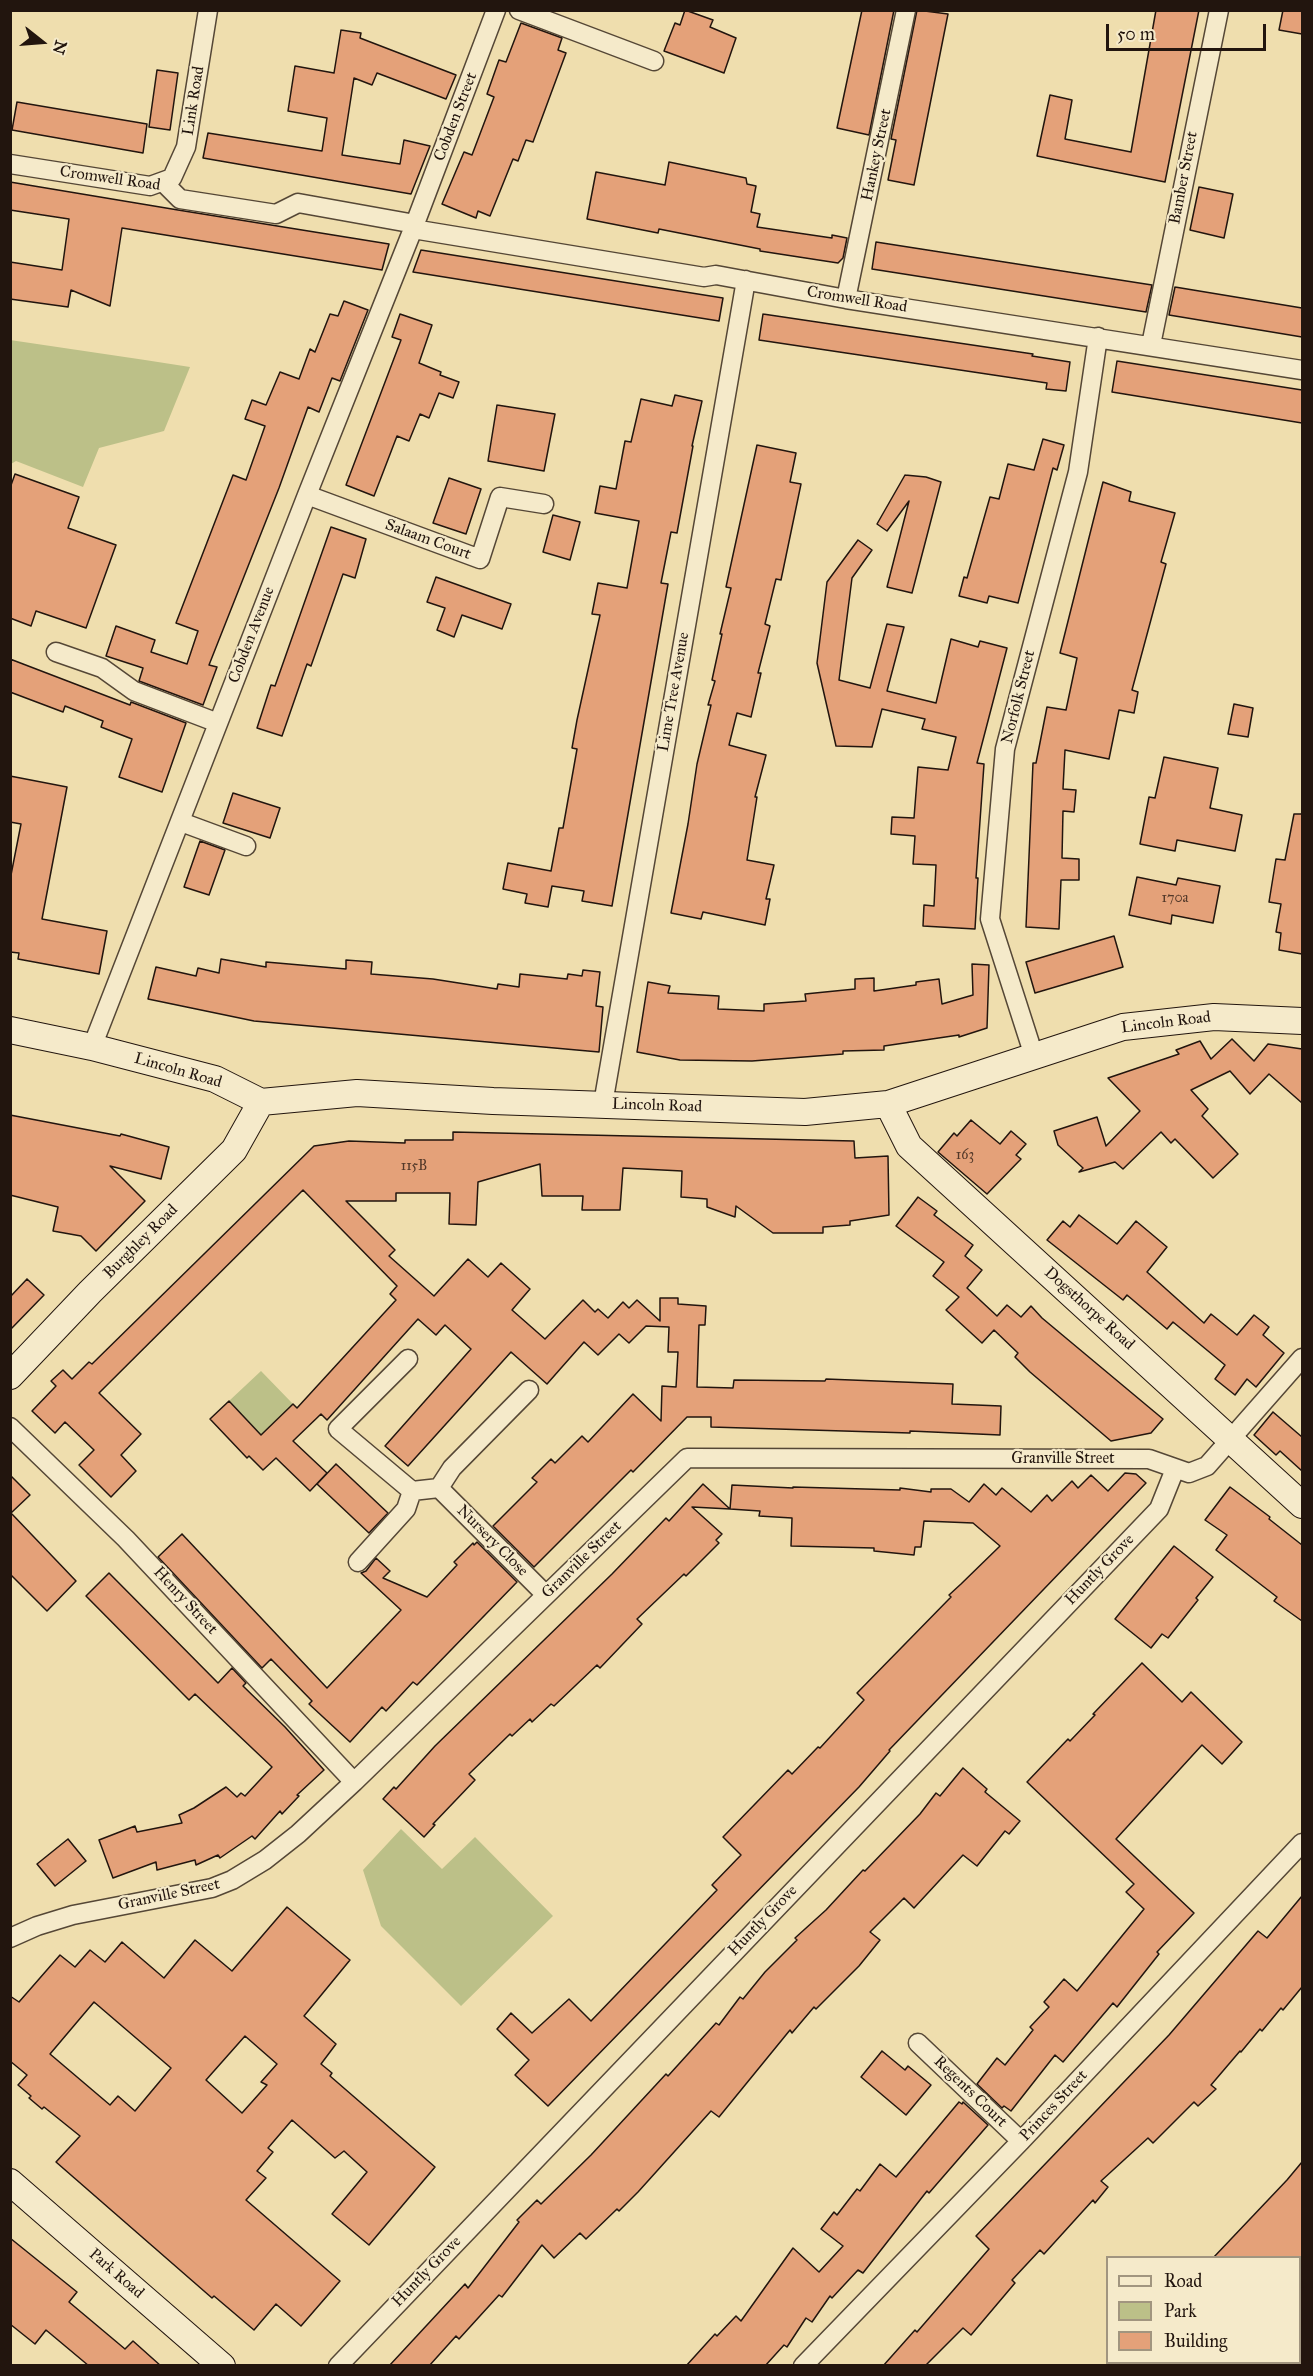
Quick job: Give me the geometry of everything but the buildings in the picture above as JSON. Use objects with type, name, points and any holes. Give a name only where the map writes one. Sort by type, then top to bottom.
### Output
[{"type":"street","name":"Link Road","points":[[163,182],[172,178],[186,147],[208,10]]},
{"type":"street","name":"Cobden Street","points":[[414,226],[496,10]]},
{"type":"street","points":[[519,10],[654,61]]},
{"type":"street","name":"Hankey Street","points":[[846,299],[906,10]]},
{"type":"street","name":"Bamber Street","points":[[1151,345],[1219,10]]},
{"type":"street","name":"Cromwell Road","points":[[10,164],[150,186],[163,182],[180,199],[276,214],[298,203],[414,226],[704,277],[716,275],[846,299],[1302,370]]},
{"type":"street","name":"Cobden Avenue","points":[[92,1047],[414,226]]},
{"type":"street","name":"Lime Tree Avenue","points":[[603,1104],[746,280]]},
{"type":"street","name":"Norfolk Street","points":[[1034,1056],[990,919],[1005,749],[1078,472],[1098,337]]},
{"type":"street","name":"Salaam Court","points":[[307,495],[480,559],[500,497],[544,504]]},
{"type":"street","points":[[56,651],[102,668],[134,692],[218,723]]},
{"type":"street","points":[[181,822],[246,846]]},
{"type":"street","name":"Lincoln Road","points":[[10,1030],[92,1047],[215,1079],[261,1102],[357,1093],[493,1101],[805,1112],[888,1104],[1123,1027],[1214,1017],[1302,1021]]},
{"type":"street","name":"Burghley Road","points":[[10,1376],[90,1292],[234,1150],[261,1102]]},
{"type":"street","name":"Dogsthorpe Road","points":[[888,1104],[909,1146],[1302,1504]]},
{"type":"street","name":"Granville Street","points":[[10,1938],[37,1926],[73,1915],[192,1892],[232,1880],[274,1854],[354,1782],[687,1458],[1149,1459],[1189,1473],[1207,1466],[1302,1358]]},
{"type":"street","points":[[408,1359],[338,1429],[412,1491],[439,1488],[452,1468],[529,1390]]},
{"type":"street","name":"Henry Street","points":[[10,1427],[126,1539],[354,1782]]},
{"type":"street","name":"Huntly Grove","points":[[338,2366],[1159,1509],[1175,1469]]},
{"type":"street","name":"Nursery Close","points":[[439,1488],[546,1595]]},
{"type":"street","points":[[358,1562],[406,1509],[412,1491]]},
{"type":"street","name":"Princes Street","points":[[803,2366],[1021,2141],[1302,1844]]},
{"type":"street","name":"Regents Court","points":[[918,2043],[1021,2141]]},
{"type":"street","name":"Park Road","points":[[10,2182],[222,2366]]},
{"type":"green space","points":[[10,340],[190,367],[164,431],[99,448],[83,487],[16,461],[11,464]]},
{"type":"green space","points":[[261,1371],[293,1404],[261,1435],[229,1401]]},
{"type":"green space","points":[[401,1829],[442,1869],[475,1837],[553,1916],[461,2006],[381,1926],[363,1870]]}]
